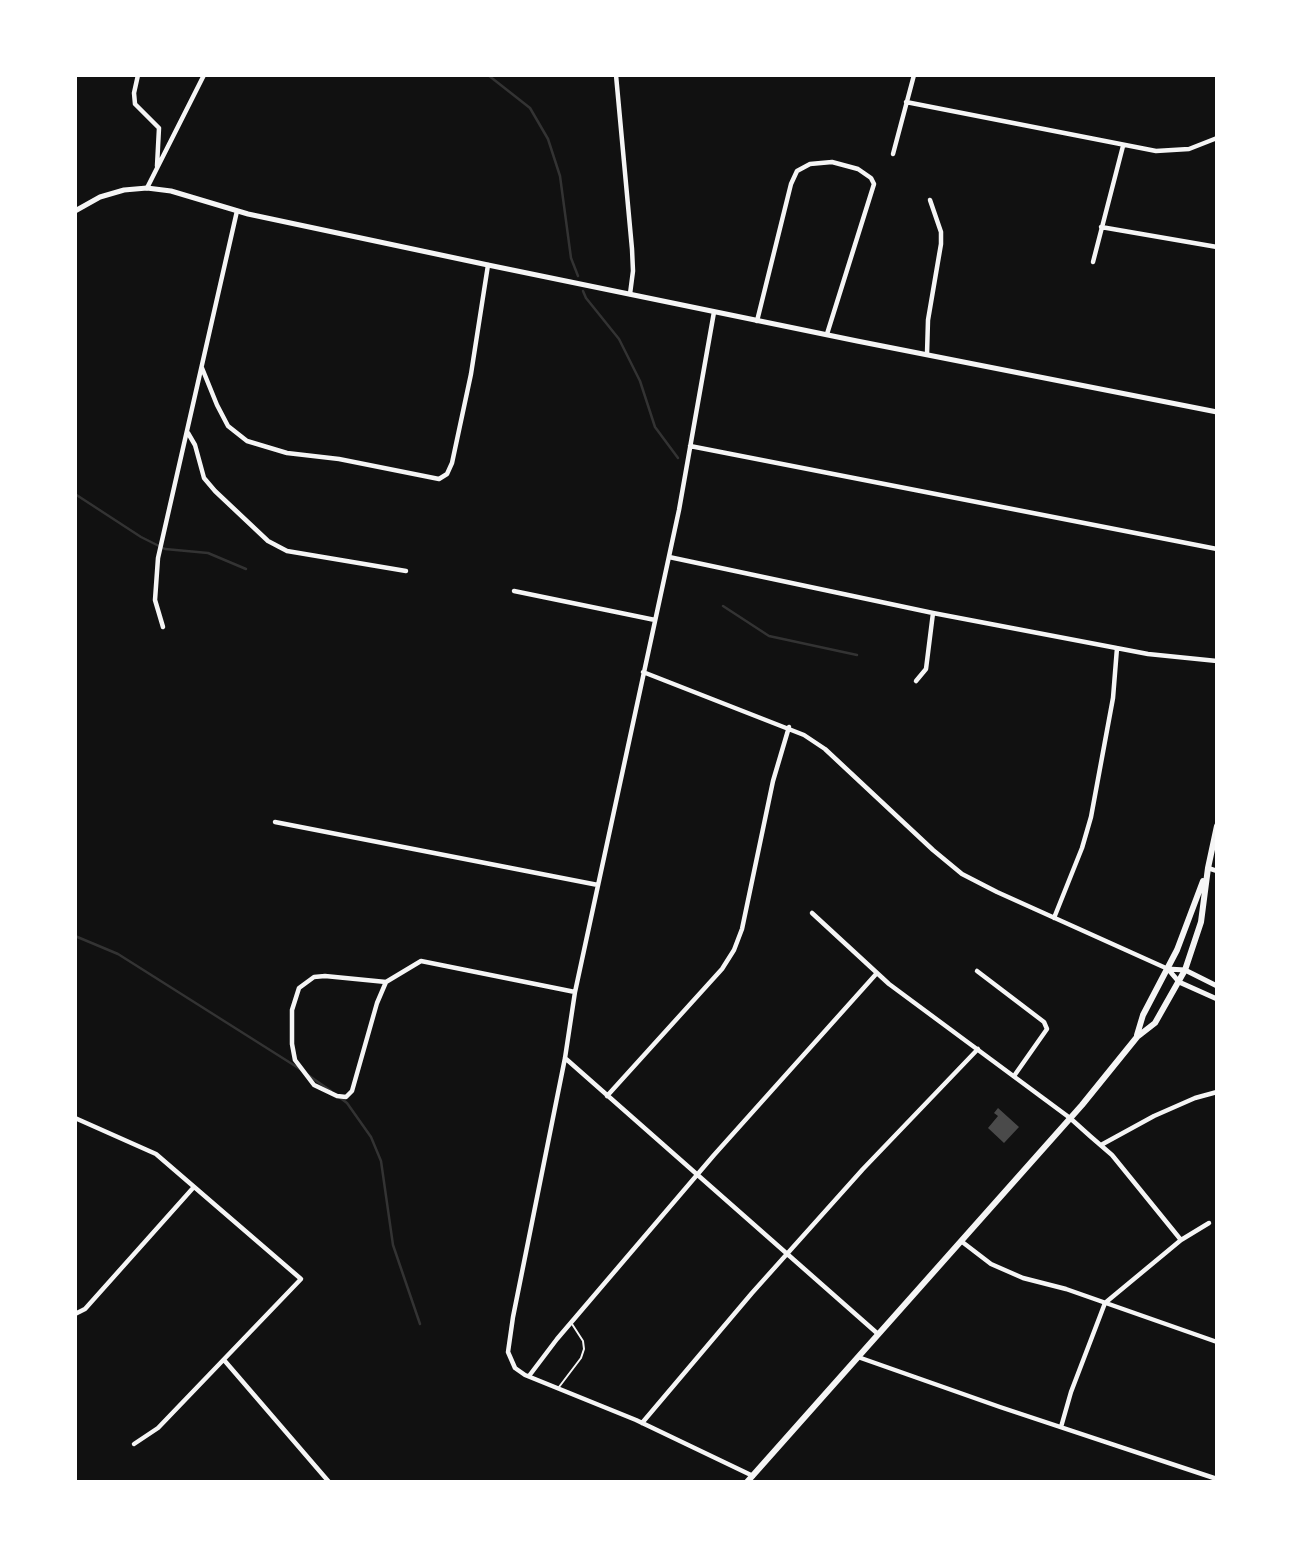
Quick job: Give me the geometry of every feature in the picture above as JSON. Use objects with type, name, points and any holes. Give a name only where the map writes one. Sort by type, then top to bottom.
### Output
[{"type":"main road","points":[[747,1482],[1100,1084],[1137,1037],[1155,1023],[1185,970],[1201,922],[1217,826]]},
{"type":"main road","points":[[1137,1037],[1143,1015],[1177,950],[1208,868]]},
{"type":"street","points":[[138,75],[134,93],[135,104],[159,128],[157,168]]},
{"type":"street","points":[[147,188],[204,75]]},
{"type":"street","points":[[616,75],[632,250],[630,294]]},
{"type":"street","points":[[893,154],[914,75]]},
{"type":"street","points":[[906,102],[1156,151],[1178,151],[1217,138]]},
{"type":"street","points":[[1093,262],[1124,146]]},
{"type":"street","points":[[757,321],[791,184],[797,171],[810,164],[832,162],[858,169],[871,178],[874,184],[827,334]]},
{"type":"street","points":[[75,211],[100,197],[124,190],[147,188],[182,194],[237,211],[715,313],[1217,412]]},
{"type":"street","points":[[927,354],[929,320],[941,244],[941,232],[930,200]]},
{"type":"street","points":[[163,627],[155,600],[158,558],[237,211]]},
{"type":"street","points":[[1101,227],[1217,247]]},
{"type":"street","points":[[202,368],[228,426],[247,441],[288,453],[340,458],[439,479],[447,474],[453,463],[471,374],[488,265]]},
{"type":"street","points":[[715,313],[669,557],[575,992],[565,1058],[508,1346],[509,1358],[515,1368],[529,1376],[642,1423],[753,1476]]},
{"type":"street","points":[[187,432],[195,445],[204,478],[277,546],[288,551],[406,570]]},
{"type":"street","points":[[690,446],[1217,549]]},
{"type":"street","points":[[669,557],[933,613],[1117,648],[1217,661]]},
{"type":"street","points":[[514,591],[655,620]]},
{"type":"street","points":[[916,681],[926,670],[933,613]]},
{"type":"street","points":[[1054,918],[1082,848],[1091,817],[1113,698],[1117,648]]},
{"type":"street","points":[[643,672],[789,727],[825,749],[962,874],[1167,969],[1185,970],[1217,986]]},
{"type":"street","points":[[607,1096],[722,970],[734,950],[742,929],[773,782],[789,727]]},
{"type":"street","points":[[275,822],[598,885]]},
{"type":"street","points":[[1208,868],[1217,872]]},
{"type":"street","points":[[813,913],[877,973],[1070,1118],[1101,1145],[1142,1190],[1181,1240]]},
{"type":"street","points":[[386,982],[325,976],[314,977],[299,988],[292,1010],[292,1044],[295,1060],[314,1085],[337,1096],[346,1097],[352,1091],[377,1003],[386,982],[421,961],[575,992]]},
{"type":"street","points":[[1167,969],[1179,982],[1217,999]]},
{"type":"street","points":[[977,971],[1044,1022],[1047,1029],[1014,1076]]},
{"type":"street","points":[[529,1376],[697,1174],[877,973]]},
{"type":"street","points":[[642,1423],[752,1293],[863,1169],[978,1049]]},
{"type":"street","points":[[565,1058],[878,1335]]},
{"type":"street","points":[[1101,1145],[1154,1116],[1195,1098],[1217,1092]]},
{"type":"street","points":[[75,1118],[156,1154],[301,1279],[158,1428],[134,1444]]},
{"type":"street","points":[[75,1314],[85,1309],[193,1188]]},
{"type":"street","points":[[1061,1427],[1071,1392],[1105,1303],[1181,1240],[1209,1223]]},
{"type":"street","points":[[961,1241],[991,1264],[1023,1278],[1066,1289],[1217,1342]]},
{"type":"street","points":[[858,1357],[1217,1479]]},
{"type":"street","points":[[224,1360],[329,1482]]},
{"type":"lane","points":[[557,1389],[581,1358],[584,1349],[583,1341],[571,1323]]},
{"type":"building","points":[[998,1108],[1019,1127],[1004,1143],[988,1128],[998,1116],[994,1113]]},
{"type":"waterway","points":[[488,75],[530,108],[548,139],[560,176],[571,258],[578,276]]},
{"type":"waterway","points":[[583,291],[619,339],[640,381],[655,427],[678,458]]},
{"type":"waterway","points":[[75,494],[141,537],[165,549],[208,553],[246,569]]},
{"type":"waterway","points":[[723,606],[769,636],[857,655]]},
{"type":"waterway","points":[[75,936],[118,954],[300,1069]]},
{"type":"waterway","points":[[308,1075],[331,1091]]},
{"type":"waterway","points":[[339,1097],[347,1103],[371,1137],[381,1161],[393,1245],[420,1324]]}]
